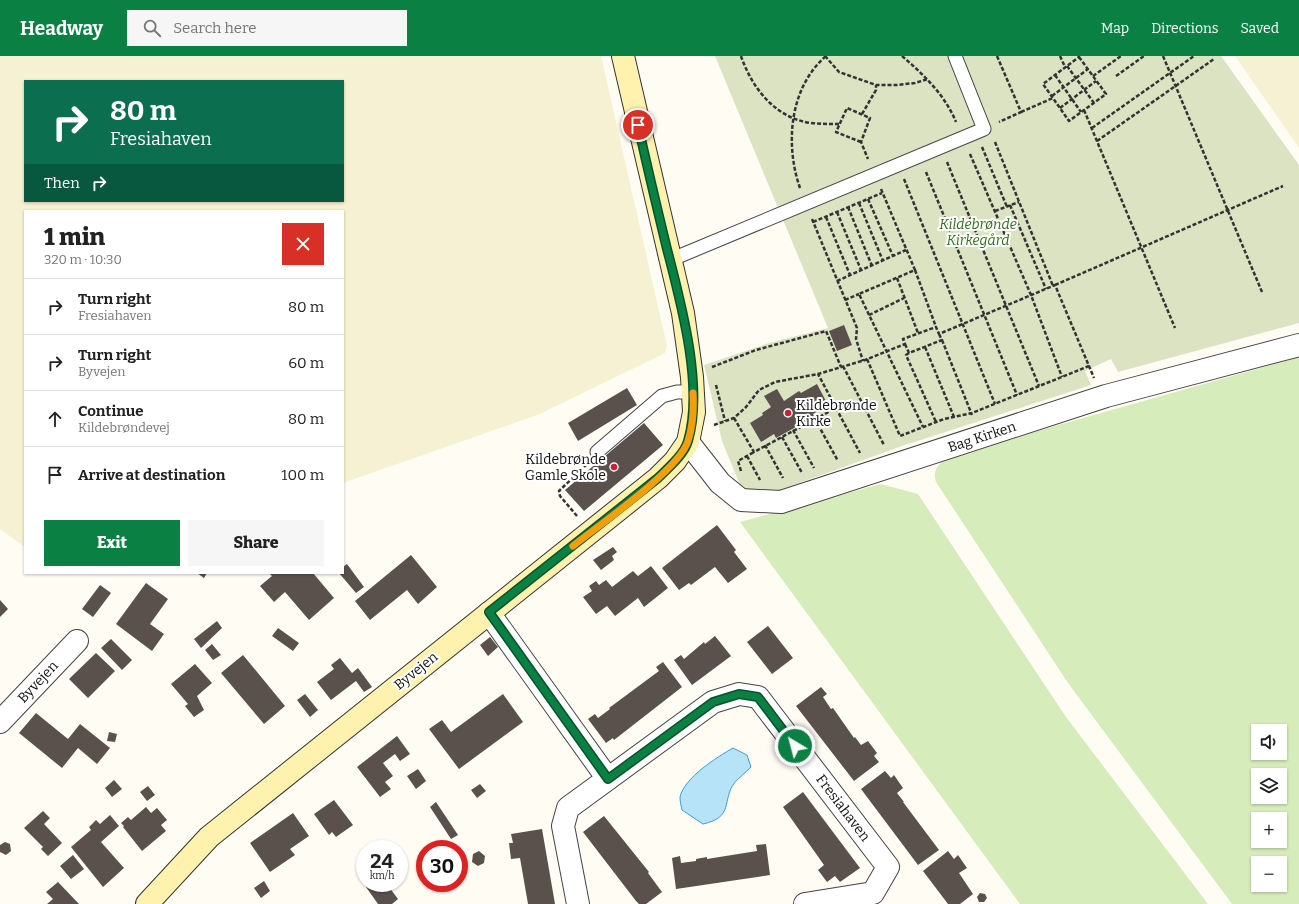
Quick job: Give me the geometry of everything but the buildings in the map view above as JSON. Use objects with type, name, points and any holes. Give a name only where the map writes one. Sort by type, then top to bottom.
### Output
[{"type":"street","points":[[622,56],[683,313],[693,392],[694,412],[688,440]]},
{"type":"street","name":"Bag Kirken","points":[[688,440],[720,483],[741,500],[781,502],[1102,397],[1299,345]]},
{"type":"street","name":"Byvejen","points":[[147,904],[209,837],[658,478],[675,461],[688,440]]},
{"type":"street","points":[[489,612],[608,779]]},
{"type":"street","name":"Byvejen","points":[[0,722],[77,641]]},
{"type":"street","name":"Fresiahaven","points":[[578,904],[563,826],[568,808],[713,702],[739,694],[758,697],[888,867],[873,893],[805,904]]},
{"type":"lane","points":[[670,260],[805,202],[983,129],[956,56]]},
{"type":"lane","points":[[597,452],[662,396],[677,392],[693,392]]},
{"type":"path","points":[[742,56],[753,83],[762,97],[776,108],[794,118],[811,123],[840,124]]},
{"type":"path","points":[[863,361],[856,339],[857,328],[805,202],[793,161],[792,137],[794,118],[799,96],[811,72],[826,56],[839,72],[876,85],[915,83],[928,79]]},
{"type":"path","points":[[902,56],[928,79],[953,114],[1031,295],[1062,377]]},
{"type":"path","points":[[997,56],[1021,112]]},
{"type":"path","points":[[1060,56],[1066,67],[1094,103]]},
{"type":"path","points":[[1093,76],[1121,56]]},
{"type":"path","points":[[1116,76],[1144,56]]},
{"type":"path","points":[[1163,56],[1262,292]]},
{"type":"path","points":[[1092,128],[1194,56]]},
{"type":"path","points":[[1079,58],[1088,70],[1106,94],[1069,121],[1043,84],[1079,58]]},
{"type":"path","points":[[1097,141],[1214,59]]},
{"type":"path","points":[[983,129],[1052,97],[1088,70]]},
{"type":"path","points":[[1055,75],[1081,113]]},
{"type":"path","points":[[1060,108],[1096,81]]},
{"type":"path","points":[[862,114],[876,90],[876,85]]},
{"type":"path","points":[[861,142],[836,132],[847,108],[870,118],[861,142],[907,250],[936,327],[972,414]]},
{"type":"path","points":[[1084,110],[1175,328]]},
{"type":"path","points":[[983,129],[1019,202],[1102,397]]},
{"type":"path","points":[[983,129],[1009,206],[1046,289]]},
{"type":"path","points":[[940,147],[1039,386]]},
{"type":"path","points":[[919,155],[1017,395]]},
{"type":"path","points":[[898,164],[994,404]]},
{"type":"path","points":[[939,334],[1054,286],[1283,186]]},
{"type":"path","points":[[813,222],[882,193]]},
{"type":"path","points":[[868,199],[893,256]]},
{"type":"path","points":[[995,211],[1019,202]]},
{"type":"path","points":[[859,203],[883,261]]},
{"type":"path","points":[[848,207],[872,266]]},
{"type":"path","points":[[837,212],[861,270]]},
{"type":"path","points":[[826,217],[850,275]]},
{"type":"path","points":[[837,281],[907,250]]},
{"type":"path","points":[[845,300],[915,270]]},
{"type":"path","points":[[897,278],[918,334]]},
{"type":"path","points":[[859,294],[923,427]]},
{"type":"path","points":[[869,315],[904,298]]},
{"type":"path","points":[[909,352],[903,339],[936,327]]},
{"type":"path","points":[[711,368],[756,350],[826,331],[842,367],[884,445],[878,448]]},
{"type":"path","points":[[936,422],[906,355],[909,352],[942,340]]},
{"type":"path","points":[[688,440],[708,427],[734,418],[746,407],[759,390],[776,382],[818,374],[863,361],[906,344]]},
{"type":"path","points":[[925,347],[954,417]]},
{"type":"path","points":[[867,359],[900,436],[936,422],[972,414],[1089,366]]},
{"type":"path","points":[[818,374],[861,455]]},
{"type":"path","points":[[715,383],[725,421]]},
{"type":"path","points":[[741,473],[738,461],[836,408]]},
{"type":"path","points":[[734,418],[754,452]]},
{"type":"path","points":[[815,419],[839,463],[834,465]]},
{"type":"path","points":[[794,430],[816,472]]},
{"type":"path","points":[[782,437],[804,477]]},
{"type":"path","points":[[766,445],[786,484]]},
{"type":"path","points":[[590,533],[560,496],[560,491],[597,452]]},
{"type":"path","points":[[854,458],[866,452]]},
{"type":"path","points":[[747,456],[762,485]]},
{"type":"shaded area","points":[[0,56],[601,56],[667,346],[665,353],[540,414],[344,483],[344,210],[24,210],[24,546],[0,529]]},
{"type":"shaded area","points":[[1235,56],[1299,56],[1299,148]]},
{"type":"green space","name":"Kildebrønde Kirkegård","points":[[715,56],[1221,56],[1299,165],[1299,323],[1118,372],[1111,359],[1085,371],[1091,385],[902,446],[780,490],[742,490],[722,441],[704,365],[769,343],[828,328]]},
{"type":"green space","points":[[1299,357],[1299,904],[1232,904],[1068,683],[936,482],[935,474],[939,464],[949,456]]},
{"type":"green space","points":[[881,484],[918,494],[1066,717],[1208,904],[1020,904],[740,522]]},
{"type":"water","points":[[733,748],[747,755],[751,767],[735,782],[731,789],[726,807],[720,817],[703,824],[682,810],[680,797],[683,790],[694,776]]},
{"type":"slow traffic","points":[[573,546],[658,478],[675,461],[688,442],[694,412],[693,393]]},
{"type":"place","name":"Kildebrønde Kirke","points":[[788,413]]},
{"type":"place","name":"Kildebrønde Gamle Skole","points":[[614,467]]},
{"type":"route","points":[[638,125],[683,313],[692,377],[694,412],[688,442],[675,461],[658,478],[489,612],[608,779],[713,702],[739,694],[758,697],[795,746]]}]
